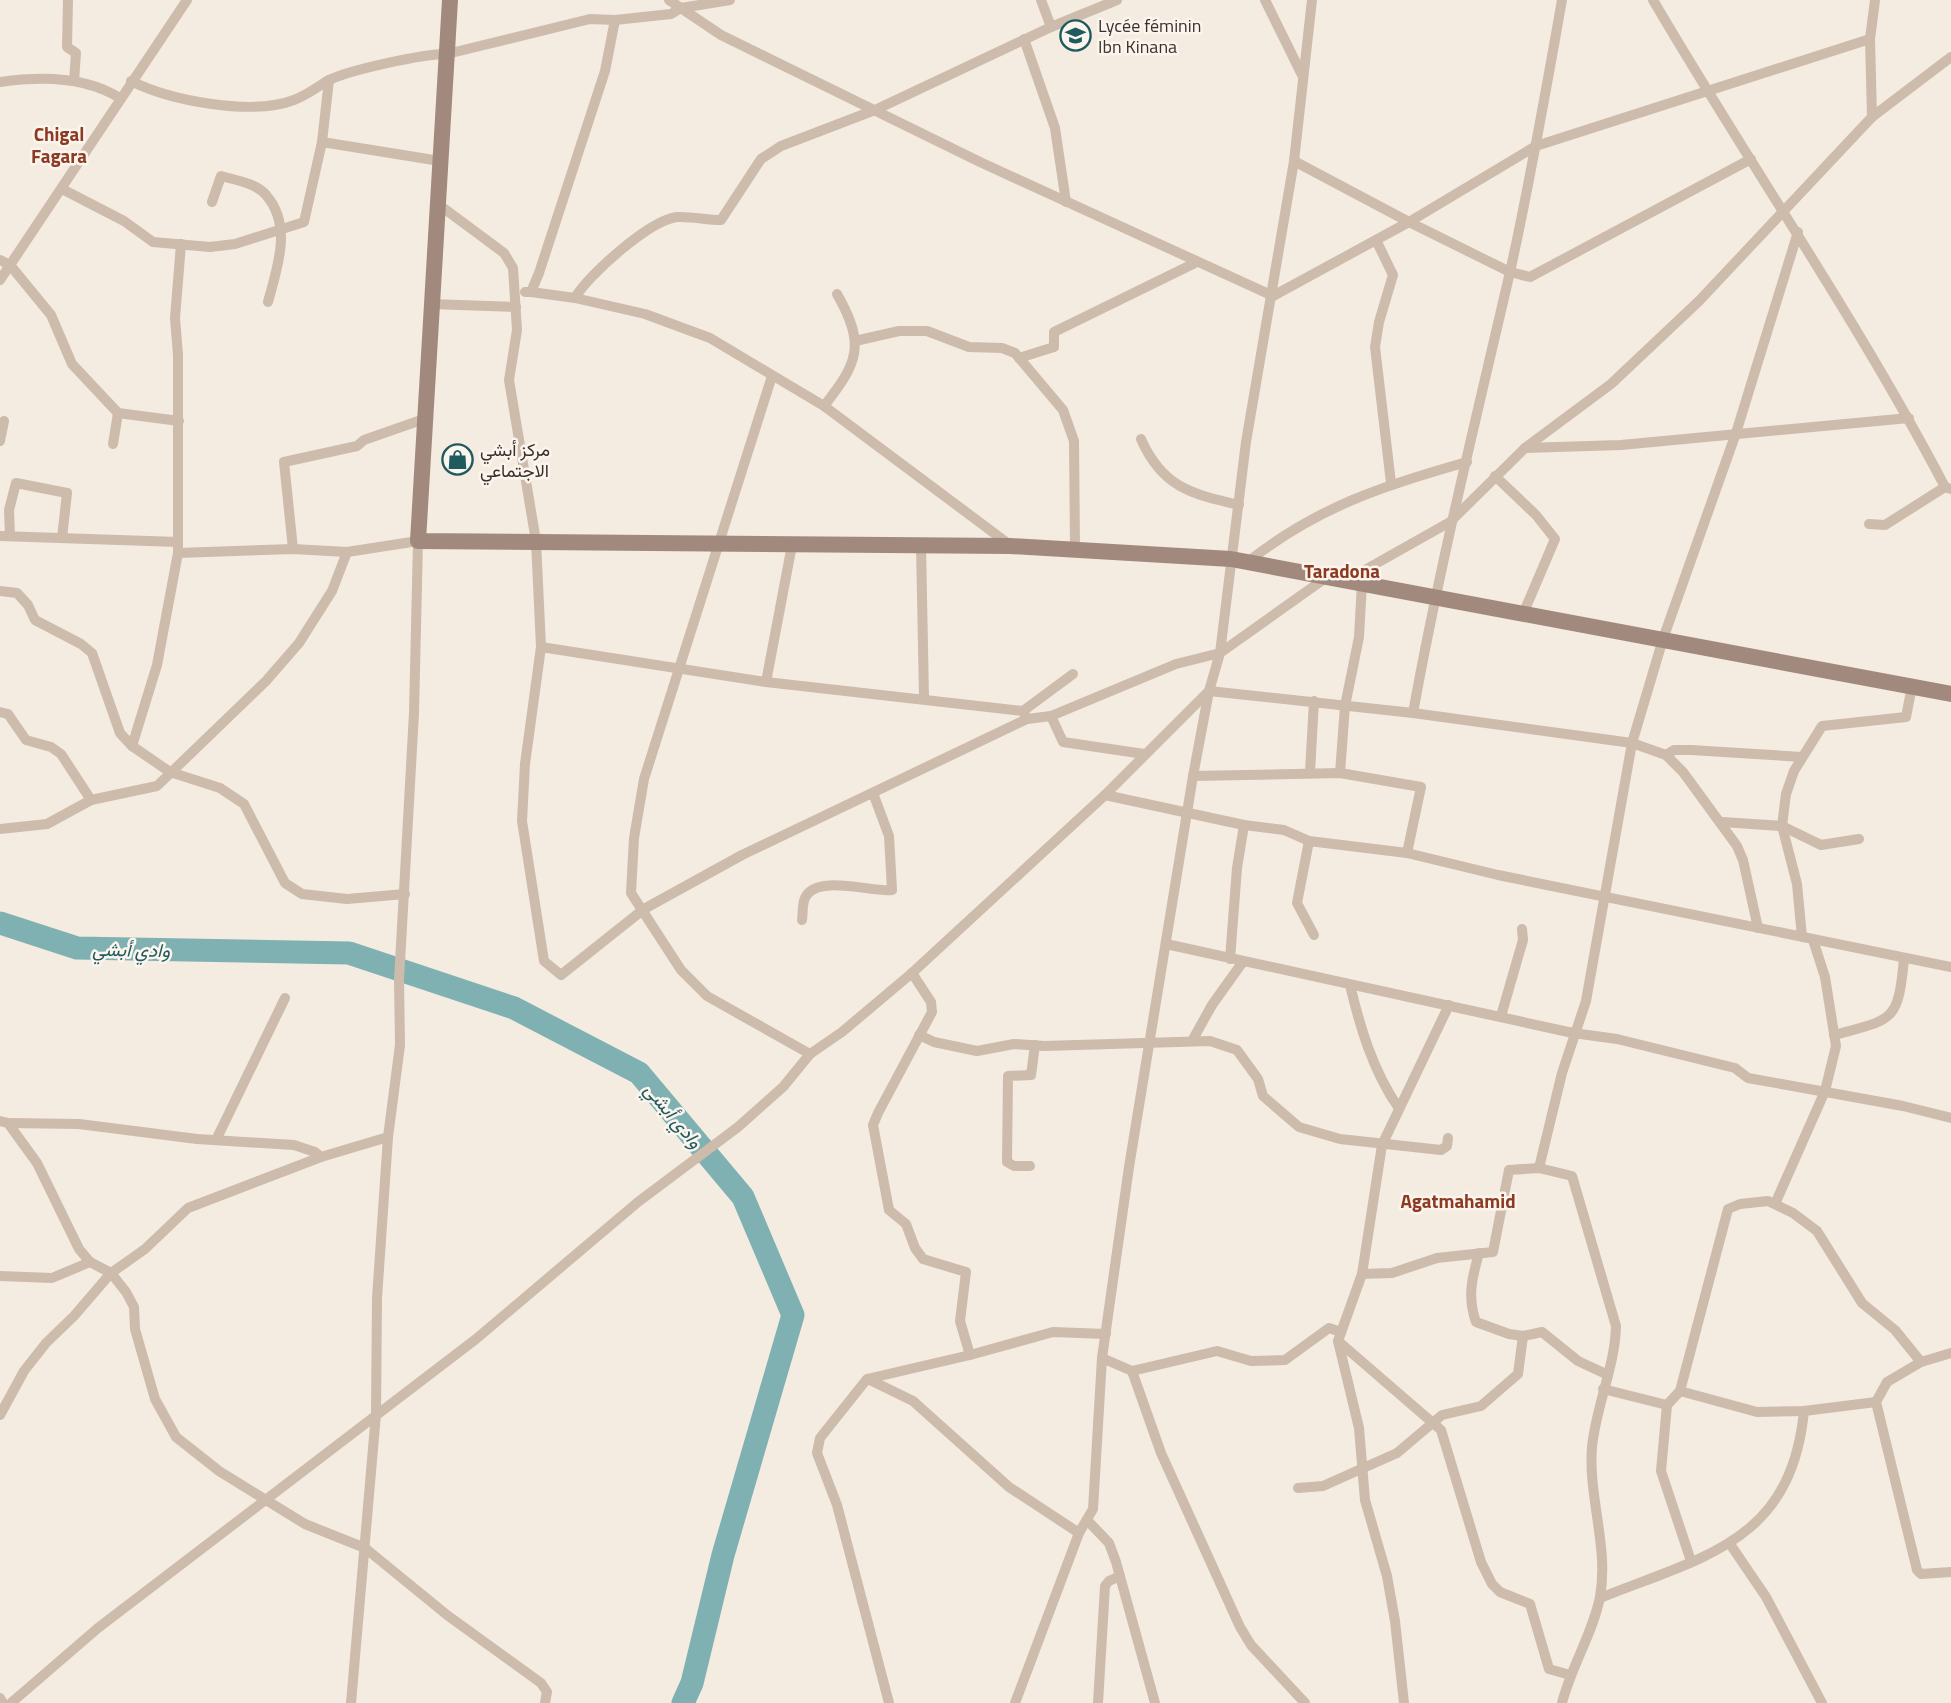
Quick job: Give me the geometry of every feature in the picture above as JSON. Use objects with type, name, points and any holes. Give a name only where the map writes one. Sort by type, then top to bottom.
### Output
[{"type":"street","points":[[68,0],[67,47],[76,53],[74,81]]},
{"type":"street","points":[[0,280],[5,262],[62,189],[187,0]]},
{"type":"street","points":[[351,1703],[376,1414],[377,1298],[388,1137],[400,1045],[399,980],[414,713],[418,541],[450,0]]},
{"type":"street","points":[[669,0],[720,35],[1195,263],[1273,296]]},
{"type":"street","points":[[131,81],[152,91],[196,103],[259,105],[293,101],[329,80],[426,54],[447,54],[590,19],[615,20],[671,14],[681,8],[730,0]]},
{"type":"street","points":[[1041,0],[1051,27]]},
{"type":"street","points":[[575,298],[583,283],[658,222],[679,217],[721,220],[761,159],[781,146],[875,110],[1024,39],[1117,0]]},
{"type":"street","points":[[1265,0],[1302,75]]},
{"type":"street","points":[[1015,1703],[1079,1533],[1093,1509],[1102,1358],[1187,811],[1209,691],[1220,653],[1246,442],[1294,161],[1312,0]]},
{"type":"street","points":[[1413,713],[1450,522],[1467,462],[1510,272],[1562,0]]},
{"type":"street","points":[[1653,0],[1706,90],[1798,232],[1948,488],[1885,525],[1869,524]]},
{"type":"street","points":[[1872,117],[1870,39],[1875,0]]},
{"type":"street","points":[[531,292],[595,106],[615,20]]},
{"type":"street","points":[[1024,39],[1055,128],[1066,202]]},
{"type":"street","points":[[1273,296],[1409,222],[1536,146],[1870,39]]},
{"type":"street","points":[[1354,581],[1450,522],[1525,448],[1611,384],[1699,301],[1872,117],[1951,57]]},
{"type":"street","points":[[62,189],[124,221],[153,242],[223,246],[304,222],[322,142],[329,80]]},
{"type":"street","points":[[0,82],[74,81],[107,90],[120,98]]},
{"type":"street","points":[[322,142],[440,161]]},
{"type":"street","points":[[1294,161],[1510,272],[1530,277],[1751,159]]},
{"type":"street","points":[[212,202],[221,176],[250,184],[267,195],[282,230],[281,255],[268,302]]},
{"type":"street","points":[[438,204],[504,253],[513,268],[517,330],[509,380],[536,541],[541,647],[525,764],[522,821],[544,961],[561,975],[644,909],[742,855],[873,793],[1025,715],[1073,674]]},
{"type":"street","points":[[1539,1168],[1573,1033],[1586,1001],[1632,743],[1663,639],[1736,433],[1798,232]]},
{"type":"street","points":[[1376,240],[1393,275],[1379,322],[1375,347],[1391,483]]},
{"type":"street","points":[[132,746],[157,665],[178,548],[179,421],[175,318],[181,244]]},
{"type":"street","points":[[5,262],[51,315],[72,364],[118,414],[179,421]]},
{"type":"street","points":[[1019,358],[1054,347],[1054,332],[1195,263]]},
{"type":"street","points":[[515,291],[575,298],[674,323],[709,338],[824,406],[1010,546]]},
{"type":"street","points":[[824,406],[851,372],[855,341],[850,318],[837,294]]},
{"type":"street","points":[[430,304],[516,307]]},
{"type":"street","points":[[855,341],[899,331],[927,331],[969,347],[1002,348],[1019,358],[1063,410],[1070,424],[1074,441],[1074,547]]},
{"type":"street","points":[[772,376],[644,779],[634,838],[631,894],[644,909],[693,984],[707,996],[810,1054]]},
{"type":"street","points":[[113,444],[118,414]]},
{"type":"street","points":[[1525,448],[1622,445],[1909,418]]},
{"type":"street","points":[[293,549],[284,462],[357,446],[364,440],[424,419]]},
{"type":"street","points":[[0,441],[4,421]]},
{"type":"street","points":[[1140,439],[1151,463],[1172,482],[1191,494],[1239,505]]},
{"type":"street","points":[[1249,561],[1281,536],[1332,507],[1391,483],[1467,462]]},
{"type":"street","points":[[1495,476],[1536,515],[1555,539],[1523,614]]},
{"type":"street","points":[[62,538],[67,494],[16,483],[5,536],[178,548],[347,552],[418,541],[921,545],[1074,547],[1231,559],[1951,694]]},
{"type":"street","points":[[766,682],[792,545]]},
{"type":"street","points":[[921,545],[924,698]]},
{"type":"street","points":[[0,829],[47,824],[90,800],[157,786],[266,681],[299,643],[332,591],[347,552]]},
{"type":"street","points":[[541,647],[679,671],[924,698],[1025,715],[1051,716],[1176,664],[1220,653],[1327,577]]},
{"type":"street","points":[[1340,773],[1345,706],[1359,637],[1354,581]]},
{"type":"street","points":[[0,591],[17,593],[29,605],[35,620],[81,644],[92,653],[120,733],[132,746],[170,772],[220,788],[244,804],[285,883],[302,894],[347,899],[404,894]]},
{"type":"street","points":[[1775,1204],[1825,1091],[1836,1046],[1825,977],[1808,939],[1782,826],[1786,794],[1802,757],[1822,726],[1906,717],[1912,686]]},
{"type":"street","points":[[11,1703],[98,1628],[476,1339],[638,1202],[738,1127],[783,1087],[810,1054],[842,1032],[912,973],[1105,795],[1209,691],[1413,713],[1632,743],[1666,755],[1683,772],[1721,822],[1743,860],[1758,928]]},
{"type":"street","points":[[1310,772],[1314,701]]},
{"type":"street","points":[[0,712],[8,714],[26,740],[51,747],[61,754],[90,800]]},
{"type":"street","points":[[1051,716],[1063,742],[1144,754]]},
{"type":"street","points":[[1666,755],[1674,750],[1683,750],[1802,757]]},
{"type":"street","points":[[1193,776],[1340,773],[1420,787],[1407,853]]},
{"type":"street","points":[[802,920],[804,899],[812,891],[849,884],[892,890],[890,836],[873,793]]},
{"type":"street","points":[[1105,795],[1244,825],[1284,830],[1309,841],[1407,853],[1951,967]]},
{"type":"street","points":[[1721,822],[1782,826],[1821,845],[1858,839]]},
{"type":"street","points":[[1230,959],[1237,868],[1244,825]]},
{"type":"street","points":[[1309,841],[1297,903],[1314,935]]},
{"type":"street","points":[[1502,1016],[1523,940],[1522,929]]},
{"type":"street","points":[[1166,944],[1242,963],[1573,1033],[1617,1039],[1735,1068],[1748,1077],[1951,1118]]},
{"type":"street","points":[[1834,1035],[1877,1023],[1894,1013],[1900,999],[1904,959]]},
{"type":"street","points":[[1192,1041],[1212,1005],[1242,963]]},
{"type":"street","points":[[912,973],[933,1007],[873,1125],[878,1159],[889,1210],[906,1224],[915,1248],[923,1259],[966,1272],[960,1321],[970,1356]]},
{"type":"street","points":[[1349,985],[1358,1021],[1379,1076],[1398,1107]]},
{"type":"street","points":[[216,1139],[285,998]]},
{"type":"street","points":[[1404,1703],[1395,1621],[1387,1576],[1365,1500],[1359,1428],[1340,1336],[1362,1273],[1382,1145],[1449,1005]]},
{"type":"street","points":[[919,1035],[934,1042],[977,1051],[1014,1044],[1210,1041],[1237,1050],[1258,1079],[1263,1096],[1299,1127],[1340,1139],[1441,1150],[1448,1138]]},
{"type":"street","points":[[1030,1166],[1014,1166],[1007,1161],[1008,1076],[1031,1075],[1035,1045]]},
{"type":"street","points":[[4,1122],[79,1124],[294,1145],[316,1152],[321,1157]]},
{"type":"street","points":[[4,1122],[37,1163],[59,1213],[90,1262],[111,1273],[134,1307],[135,1329],[155,1399],[176,1437],[208,1464],[306,1524],[365,1548],[447,1615],[541,1684],[547,1692],[545,1703]]},
{"type":"street","points":[[1,1414],[24,1371],[111,1273],[145,1249],[188,1208],[321,1157],[388,1137]]},
{"type":"street","points":[[1362,1273],[1392,1273],[1437,1258],[1494,1250],[1510,1170],[1539,1168],[1572,1177],[1616,1326],[1616,1345],[1603,1389],[1592,1458],[1601,1552],[1600,1598],[1562,1703]]},
{"type":"street","points":[[1691,1562],[1661,1471],[1667,1405],[1680,1391],[1694,1328],[1709,1272],[1718,1253],[1728,1209],[1756,1201],[1775,1204],[1817,1231],[1842,1267],[1862,1303],[1895,1330],[1921,1362]]},
{"type":"street","points":[[1479,1253],[1470,1299],[1476,1322],[1524,1336],[1536,1332],[1550,1335],[1578,1361],[1608,1375]]},
{"type":"street","points":[[0,1276],[52,1278],[90,1262]]},
{"type":"street","points":[[1102,1358],[1132,1371],[1217,1351],[1251,1361],[1285,1360],[1329,1328],[1441,1430],[1480,1562],[1492,1584],[1500,1592],[1530,1604],[1549,1669],[1570,1675]]},
{"type":"street","points":[[889,1703],[837,1505],[817,1445],[867,1378],[970,1356],[1053,1332],[1106,1334]]},
{"type":"street","points":[[1298,1488],[1323,1486],[1364,1468],[1397,1453],[1442,1415],[1481,1406],[1510,1384],[1522,1363],[1524,1336]]},
{"type":"street","points":[[1951,1353],[1921,1362],[1887,1382],[1876,1402],[1917,1570],[1921,1574],[1951,1572]]},
{"type":"street","points":[[1132,1371],[1161,1453],[1240,1627],[1251,1645],[1305,1703]]},
{"type":"street","points":[[867,1378],[913,1401],[1009,1487],[1079,1533]]},
{"type":"street","points":[[1603,1389],[1667,1405]]},
{"type":"street","points":[[1680,1391],[1757,1412],[1804,1411],[1876,1402]]},
{"type":"street","points":[[1600,1598],[1730,1544],[1763,1517],[1785,1487],[1801,1444],[1804,1411]]},
{"type":"street","points":[[1087,1520],[1109,1543],[1121,1576],[1155,1703]]},
{"type":"street","points":[[1730,1544],[1766,1597],[1822,1703]]},
{"type":"street","points":[[1098,1703],[1105,1586],[1121,1576]]},
{"type":"street","points":[[0,1698],[3,1703]]},
{"type":"waterway","name":"وادي أبشي","points":[[0,923],[77,948],[349,953],[514,1008],[639,1073],[743,1197],[793,1315],[723,1555],[692,1683],[683,1703]]},
{"type":"place","name":"Lycée féminin Ibn Kinana","points":[[1075,35]]},
{"type":"place","name":"مركز أبشي الاجتماعي","points":[[457,459]]},
{"type":"district","name":"Chigal Fagara","points":[[59,144]]},
{"type":"district","name":"Taradona","points":[[1342,570]]},
{"type":"district","name":"Agatmahamid","points":[[1458,1200]]}]
